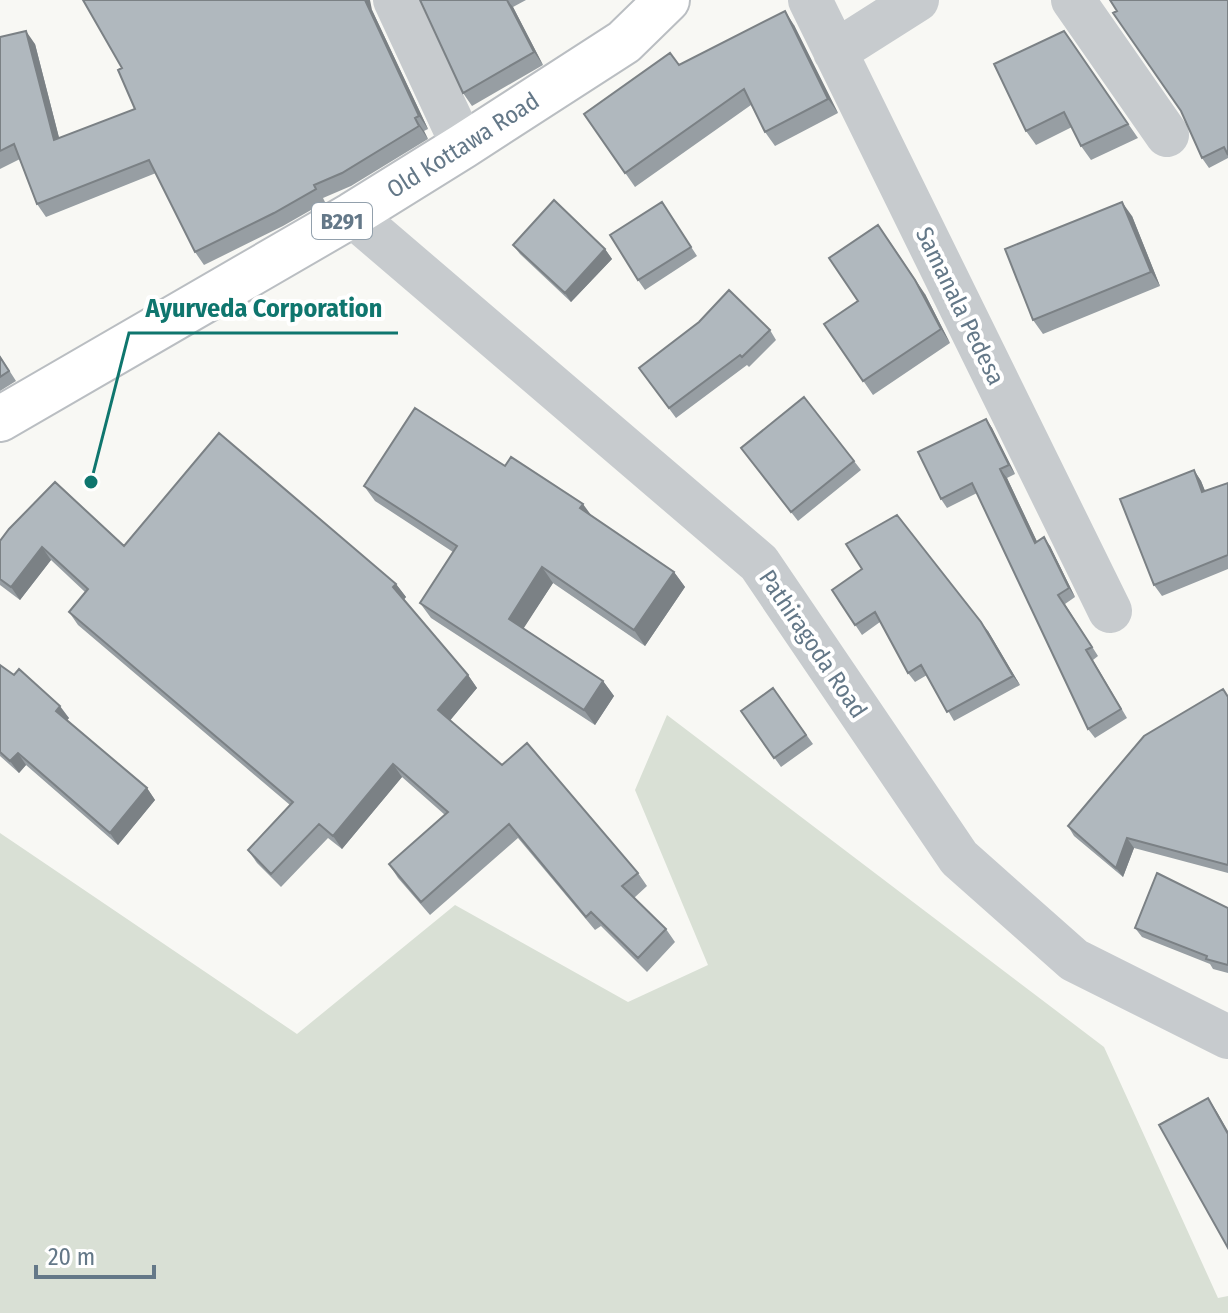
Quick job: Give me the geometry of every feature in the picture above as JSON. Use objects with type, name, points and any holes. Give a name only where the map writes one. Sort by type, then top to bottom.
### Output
[{"type":"main road","name":"Old Kottawa Road","points":[[0,419],[352,215],[463,146],[624,42],[667,0]]},
{"type":"street","points":[[395,0],[463,146]]},
{"type":"street","name":"Samanala Pedesa","points":[[810,0],[1110,611]]},
{"type":"street","points":[[835,52],[917,0]]},
{"type":"street","points":[[1073,0],[1167,135]]},
{"type":"street","name":"Pathiragoda Road","points":[[352,215],[759,563],[959,858],[1074,960],[1228,1037]]},
{"type":"shaded area","points":[[667,715],[1104,1047],[1218,1298],[1228,1296],[1228,1313],[0,1313],[0,833],[297,1034],[455,905],[628,1002],[708,965],[635,790]]},
{"type":"building","points":[[83,0],[365,0],[419,116],[415,118],[419,126],[342,173],[314,185],[316,189],[274,213],[195,252],[149,160],[37,204],[14,144],[0,151],[0,37],[26,31],[54,140],[135,109],[118,70],[122,68]]},
{"type":"building","points":[[420,0],[507,0],[534,52],[463,93]]},
{"type":"building","points":[[1110,0],[1228,0],[1228,155],[1224,147],[1202,158],[1181,111],[1113,13],[1117,11]]},
{"type":"building","points":[[785,11],[828,99],[765,132],[744,89],[625,173],[584,114],[670,53],[679,65]]},
{"type":"building","points":[[1064,31],[1128,124],[1081,146],[1064,112],[1026,131],[994,64]]},
{"type":"building","points":[[554,200],[605,249],[565,293],[513,245]]},
{"type":"building","points":[[662,202],[691,247],[638,280],[610,235]]},
{"type":"building","points":[[1122,202],[1151,272],[1033,320],[1005,249]]},
{"type":"building","points":[[878,225],[915,280],[941,329],[863,381],[824,324],[858,301],[829,258]]},
{"type":"building","points":[[729,290],[770,330],[742,357],[740,355],[669,408],[639,368],[699,322]]},
{"type":"building","points":[[0,357],[9,371],[0,377]]},
{"type":"building","points":[[804,397],[854,461],[791,512],[741,448]]},
{"type":"building","points":[[415,408],[505,466],[511,457],[583,504],[580,508],[674,572],[634,630],[542,567],[509,619],[603,681],[584,710],[420,603],[457,546],[364,486]]},
{"type":"building","points":[[986,419],[1009,465],[1000,469],[1035,543],[1044,537],[1069,588],[1058,595],[1092,647],[1086,650],[1121,709],[1088,729],[972,483],[941,499],[918,452]]},
{"type":"building","points":[[219,433],[396,584],[393,587],[468,675],[438,710],[502,765],[527,743],[638,873],[622,886],[666,929],[638,958],[591,912],[586,917],[509,824],[421,902],[389,864],[448,812],[393,764],[333,836],[319,824],[271,874],[248,850],[293,802],[69,612],[88,589],[42,547],[11,587],[0,579],[0,541],[55,482],[124,546]]},
{"type":"building","points":[[1194,470],[1202,492],[1228,483],[1228,555],[1154,585],[1120,499]]},
{"type":"building","points":[[897,515],[981,622],[1013,676],[947,712],[921,665],[908,673],[875,612],[855,625],[832,590],[862,569],[846,544]]},
{"type":"building","points":[[0,665],[14,675],[19,669],[60,706],[56,711],[147,788],[110,833],[18,753],[10,761],[0,752]]},
{"type":"building","points":[[773,688],[806,735],[774,758],[741,711]]},
{"type":"building","points":[[1223,689],[1228,697],[1228,865],[1127,838],[1116,868],[1068,826],[1144,736]]},
{"type":"building","points":[[1157,873],[1228,908],[1228,965],[1206,959],[1207,956],[1135,928]]},
{"type":"building","points":[[1208,1098],[1228,1134],[1228,1248],[1159,1125]]},
{"type":"place","name":"Ayurveda Corporation","points":[[91,482]]}]
